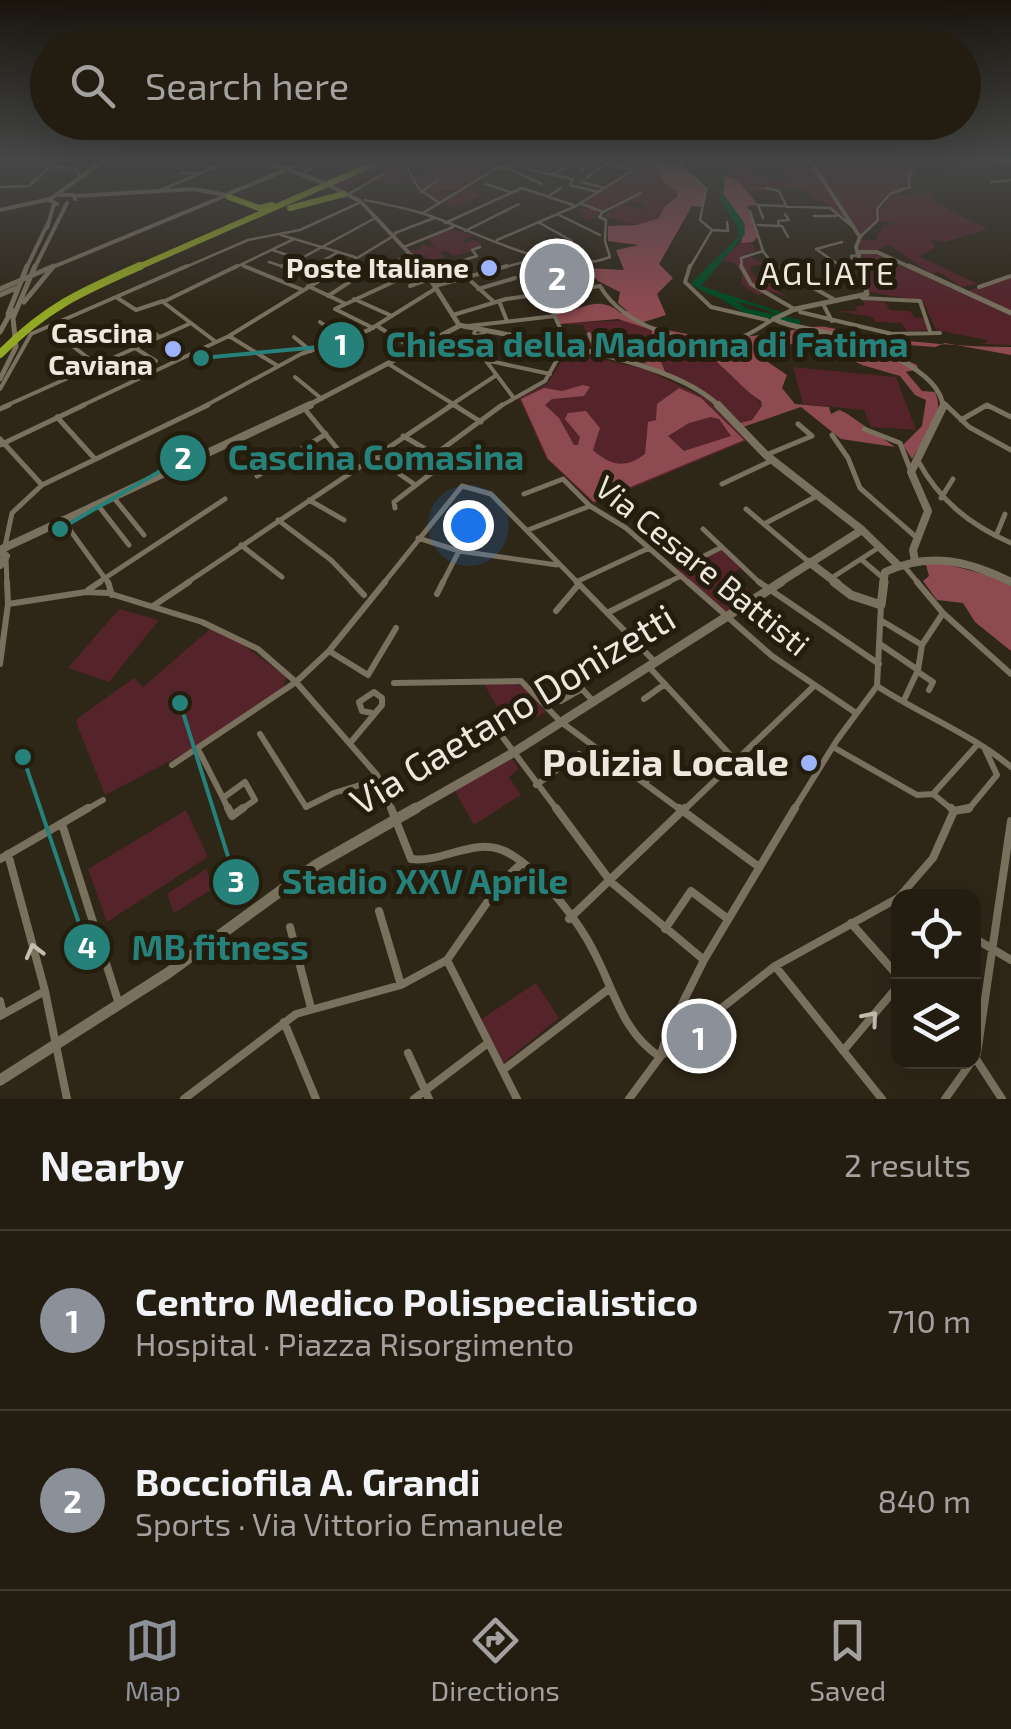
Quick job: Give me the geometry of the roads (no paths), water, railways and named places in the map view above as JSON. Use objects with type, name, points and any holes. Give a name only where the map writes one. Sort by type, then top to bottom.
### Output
[{"type":"highway","points":[[220,230],[258,210]]},
{"type":"highway","points":[[2,344],[76,292],[265,210]]},
{"type":"highway","points":[[30,321],[78,293],[270,210]]},
{"type":"highway","points":[[233,226],[284,210]]},
{"type":"street","points":[[0,378],[16,347],[18,333],[13,322],[51,221],[51,210]]},
{"type":"street","points":[[2,344],[14,292],[61,210]]},
{"type":"street","points":[[2,291],[192,210]]},
{"type":"street","points":[[0,388],[28,336],[248,240],[300,230],[327,210]]},
{"type":"street","points":[[368,210],[423,268],[513,397]]},
{"type":"street","points":[[412,210],[535,259]]},
{"type":"street","points":[[423,213],[427,210]]},
{"type":"street","points":[[445,223],[473,210]]},
{"type":"street","points":[[466,231],[506,210]]},
{"type":"street","points":[[494,241],[566,210]]},
{"type":"street","points":[[597,210],[603,212]]},
{"type":"street","points":[[0,664],[2,557],[12,513],[42,485],[210,404],[310,350],[375,327],[435,288],[535,259],[608,261],[606,220],[599,217],[606,210]]},
{"type":"street","points":[[702,210],[700,220],[712,230],[728,231],[727,222]]},
{"type":"street","points":[[760,210],[763,218]]},
{"type":"street","points":[[833,210],[853,228]]},
{"type":"street","points":[[842,210],[860,237],[862,285],[867,293],[862,298]]},
{"type":"street","points":[[860,237],[878,220],[877,210]]},
{"type":"street","points":[[750,211],[770,263],[837,301]]},
{"type":"street","points":[[557,214],[600,235]]},
{"type":"street","points":[[778,226],[778,221],[789,220],[785,214]]},
{"type":"street","points":[[814,216],[839,216]]},
{"type":"street","points":[[300,259],[377,217]]},
{"type":"street","points":[[42,485],[1,442],[229,336],[384,240],[434,218]]},
{"type":"street","points":[[7,319],[51,221]]},
{"type":"street","points":[[538,222],[572,241],[574,259]]},
{"type":"street","points":[[758,225],[786,228],[788,236]]},
{"type":"street","points":[[404,247],[453,227]]},
{"type":"street","points":[[712,230],[706,250],[687,270],[686,284],[710,307],[838,335],[905,364],[933,384],[960,420],[1011,450]]},
{"type":"street","points":[[278,234],[356,257]]},
{"type":"street","points":[[116,297],[136,310],[164,301],[294,239]]},
{"type":"street","points":[[842,242],[816,248],[839,265],[854,263],[851,256],[859,253],[877,252],[1011,312]]},
{"type":"street","points":[[480,247],[472,250],[477,256],[452,264],[496,302],[507,322]]},
{"type":"street","points":[[272,250],[334,270]]},
{"type":"street","points":[[317,264],[338,252]]},
{"type":"street","points":[[763,252],[744,256],[739,264],[757,290],[797,310],[897,335],[940,333]]},
{"type":"street","points":[[328,296],[368,268],[412,256]]},
{"type":"street","points":[[545,258],[560,291]]},
{"type":"street","points":[[535,259],[536,266]]},
{"type":"street","points":[[269,262],[320,279]]},
{"type":"street","points":[[380,265],[401,277]]},
{"type":"street","points":[[243,266],[344,303]]},
{"type":"street","points":[[414,349],[336,308],[423,268]]},
{"type":"street","points":[[17,309],[44,283],[46,271]]},
{"type":"street","points":[[979,287],[1011,276]]},
{"type":"street","points":[[410,286],[430,278]]},
{"type":"street","points":[[478,289],[515,278]]},
{"type":"street","points":[[454,316],[544,292],[600,286],[612,306],[628,317],[660,330],[699,338],[733,339],[787,312],[862,298],[920,301],[928,331]]},
{"type":"street","points":[[2,291],[14,292]]},
{"type":"street","points":[[434,455],[550,374],[561,349],[544,292]]},
{"type":"street","points":[[354,299],[392,316]]},
{"type":"street","points":[[164,301],[216,342]]},
{"type":"street","points":[[823,304],[832,321]]},
{"type":"street","points":[[812,306],[814,316]]},
{"type":"street","points":[[2,557],[17,541],[322,398],[414,349],[465,328],[554,316]]},
{"type":"street","points":[[320,322],[344,338]]},
{"type":"street","points":[[69,344],[120,323]]},
{"type":"street","points":[[0,409],[190,323]]},
{"type":"street","points":[[50,326],[97,365]]},
{"type":"street","points":[[144,326],[159,337]]},
{"type":"street","points":[[465,328],[632,363],[711,398],[770,458],[881,546],[943,613],[1011,674]]},
{"type":"street","points":[[589,334],[595,355]]},
{"type":"street","points":[[229,336],[278,366]]},
{"type":"street","points":[[294,338],[310,350]]},
{"type":"street","points":[[135,348],[156,362]]},
{"type":"street","points":[[485,360],[550,374]]},
{"type":"street","points":[[386,363],[482,422]]},
{"type":"street","points":[[153,606],[495,376]]},
{"type":"street","points":[[295,377],[322,398]]},
{"type":"street","points":[[199,397],[210,404]]},
{"type":"street","points":[[911,472],[944,403]]},
{"type":"street","points":[[960,420],[986,405],[1011,418]]},
{"type":"street","points":[[303,407],[354,470]]},
{"type":"street","points":[[57,418],[95,459]]},
{"type":"street","points":[[722,484],[812,436],[798,424]]},
{"type":"street","points":[[864,430],[900,443],[928,511],[913,550],[915,560]]},
{"type":"street","points":[[257,476],[326,434]]},
{"type":"street","points":[[832,435],[848,458],[860,488],[918,539]]},
{"type":"street","points":[[403,436],[460,469]]},
{"type":"street","points":[[373,456],[414,484]]},
{"type":"street","points":[[916,458],[941,498],[966,520],[1011,543]]},
{"type":"street","points":[[395,508],[394,502],[446,462]]},
{"type":"street","name":"Via Cesare Battisti","points":[[524,494],[563,479],[590,506],[649,548],[772,656],[856,713]]},
{"type":"street","points":[[941,498],[953,479]]},
{"type":"street","points":[[172,765],[296,682],[329,651],[462,486],[491,494],[607,613],[734,759]]},
{"type":"street","points":[[111,496],[144,534]]},
{"type":"street","points":[[764,524],[816,496]]},
{"type":"street","points":[[86,592],[225,499]]},
{"type":"street","points":[[308,500],[344,520]]},
{"type":"street","points":[[96,503],[129,544]]},
{"type":"street","points":[[526,530],[590,506]]},
{"type":"street","points":[[746,510],[851,594],[881,605]]},
{"type":"street","points":[[996,536],[1004,514]]},
{"type":"street","points":[[62,519],[112,595]]},
{"type":"street","points":[[278,520],[330,560],[364,596]]},
{"type":"street","points":[[703,529],[767,590],[879,664]]},
{"type":"street","name":"Via Gaetano Donizetti","points":[[0,1080],[119,1004],[302,874],[511,754],[862,530]]},
{"type":"street","points":[[418,538],[459,551],[560,565]]},
{"type":"street","points":[[241,545],[282,578]]},
{"type":"street","points":[[830,579],[881,546]]},
{"type":"street","points":[[698,559],[722,547]]},
{"type":"street","points":[[556,610],[578,583],[649,548]]},
{"type":"street","points":[[437,594],[459,551]]},
{"type":"street","points":[[860,559],[882,577]]},
{"type":"street","points":[[882,577],[900,564],[915,560],[964,562],[1011,582]]},
{"type":"street","points":[[607,613],[679,576]]},
{"type":"street","points":[[629,1099],[660,1057],[704,960],[759,867],[833,746],[877,686],[882,577]]},
{"type":"street","points":[[4,596],[86,592],[112,595],[216,627],[258,650],[296,682],[379,779],[411,859],[488,847],[506,852],[522,863],[589,942],[627,1025],[660,1057]]},
{"type":"street","points":[[904,700],[918,671],[922,645],[943,613]]},
{"type":"street","points":[[880,620],[922,645]]},
{"type":"street","points":[[329,651],[368,675],[396,628]]},
{"type":"street","points":[[880,644],[933,682],[929,690]]},
{"type":"street","points":[[394,683],[410,687],[515,680],[527,685],[561,722],[759,867]]},
{"type":"street","points":[[644,699],[665,684]]},
{"type":"street","points":[[570,919],[815,685]]},
{"type":"street","points":[[877,686],[1011,766]]},
{"type":"street","points":[[561,702],[582,689],[592,702]]},
{"type":"street","points":[[350,743],[372,713]]},
{"type":"street","points":[[495,728],[610,882],[704,960]]},
{"type":"street","points":[[270,733],[261,736],[306,807],[334,793],[379,779]]},
{"type":"street","points":[[269,750],[278,744]]},
{"type":"street","points":[[833,746],[917,795],[934,794],[981,746]]},
{"type":"street","points":[[934,794],[954,811],[968,810],[997,775],[981,746]]},
{"type":"street","points":[[198,749],[222,798],[232,816],[255,800],[244,782],[222,798]]},
{"type":"street","points":[[536,784],[579,754]]},
{"type":"street","points":[[645,784],[662,760]]},
{"type":"street","points":[[67,1099],[45,991],[4,857],[103,800]]},
{"type":"street","points":[[908,889],[942,846],[954,811]]},
{"type":"street","points":[[981,1020],[1011,820]]},
{"type":"street","points":[[62,824],[119,1004]]},
{"type":"street","points":[[190,1097],[284,1022],[311,1008],[401,985],[447,960],[502,881],[522,863]]},
{"type":"street","points":[[665,929],[692,891],[728,919]]},
{"type":"street","points":[[660,1057],[774,966],[891,902]]},
{"type":"street","points":[[379,911],[401,985]]},
{"type":"street","points":[[851,923],[891,968]]},
{"type":"street","points":[[290,927],[311,1008]]},
{"type":"street","points":[[981,943],[1011,960]]},
{"type":"street","points":[[447,960],[517,1099]]},
{"type":"street","points":[[774,966],[882,1099]]},
{"type":"street","points":[[503,1070],[610,988]]},
{"type":"street","points":[[0,1001],[2,1015],[45,991]]},
{"type":"street","points":[[843,1051],[891,994]]},
{"type":"street","points":[[680,1007],[688,1038]]},
{"type":"street","points":[[674,1019],[698,1029]]},
{"type":"street","points":[[284,1022],[316,1099]]},
{"type":"street","points":[[414,1099],[427,1095],[488,1042]]},
{"type":"street","points":[[408,1053],[427,1095]]},
{"type":"street","points":[[981,1067],[1002,1099]]},
{"type":"street","points":[[945,1099],[967,1069]]},
{"type":"waterway","points":[[720,295],[746,311],[798,322]]},
{"type":"place","name":"Poste Italiane","points":[[489,268]]},
{"type":"place","name":"Bocciofila A. Grandi","points":[[557,276]]},
{"type":"place","name":"Cascina Caviana","points":[[173,349]]},
{"type":"place","name":"Chiesa della Madonna di Fatima","points":[[201,358]]},
{"type":"place","name":"Cascina Comasina","points":[[60,529]]},
{"type":"place","name":"Stadio XXV Aprile","points":[[180,703]]},
{"type":"place","name":"MB fitness","points":[[23,757]]},
{"type":"place","name":"Polizia Locale","points":[[809,763]]},
{"type":"place","name":"Centro Medico Polispecialistico","points":[[699,1036]]},
{"type":"district","name":"AGLIATE","points":[[828,274]]}]
